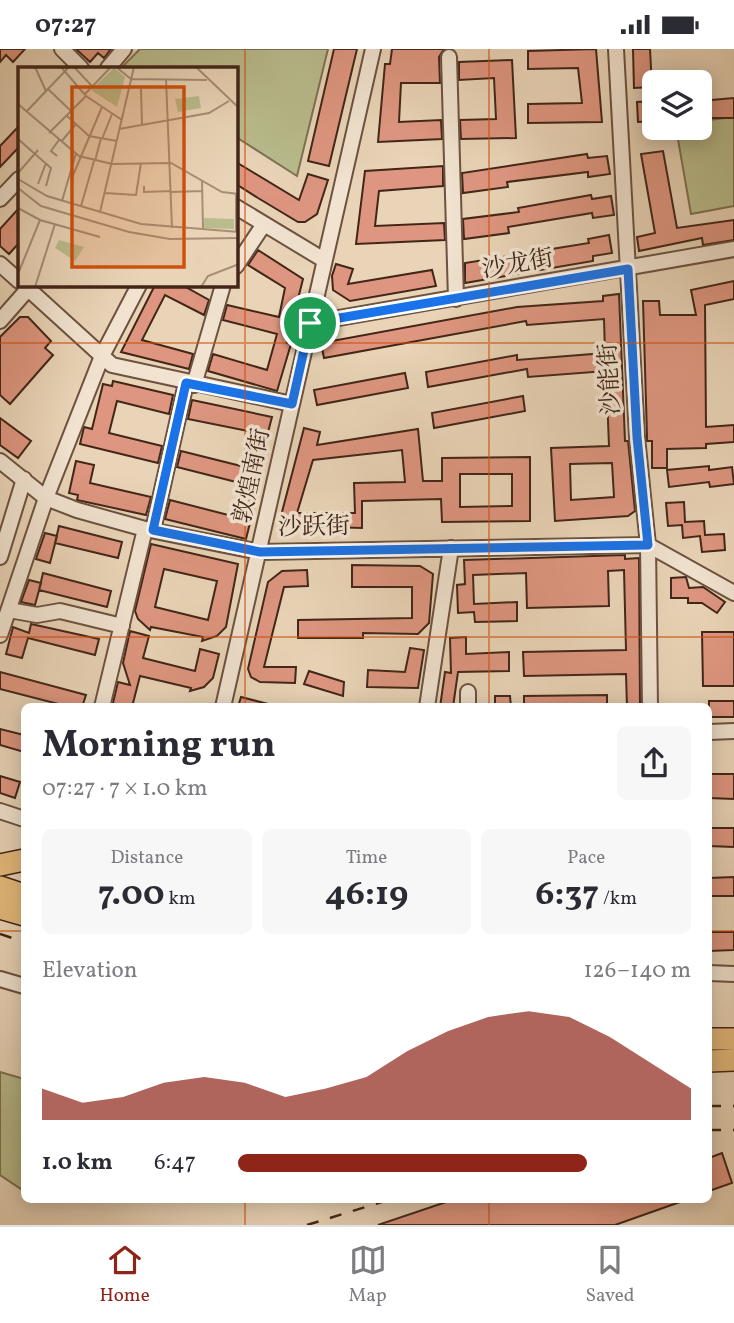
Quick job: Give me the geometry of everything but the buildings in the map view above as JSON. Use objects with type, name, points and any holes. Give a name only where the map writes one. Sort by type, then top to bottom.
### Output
[{"type":"highway","points":[[0,865],[21,861]]},
{"type":"highway","points":[[0,887],[21,894]]},
{"type":"highway","points":[[0,908],[21,914]]},
{"type":"highway","points":[[712,1039],[734,1039]]},
{"type":"highway","points":[[712,1061],[734,1061]]},
{"type":"street","points":[[62,49],[80,67]]},
{"type":"street","points":[[109,67],[124,49]]},
{"type":"street","name":"敦煌南街","points":[[224,703],[373,49]]},
{"type":"street","name":"沙能街","points":[[616,49],[637,437],[648,545],[650,703]]},
{"type":"street","points":[[449,57],[456,299]]},
{"type":"street","points":[[0,199],[18,180]]},
{"type":"street","points":[[238,208],[324,260]]},
{"type":"street","points":[[238,263],[264,224]]},
{"type":"street","name":"沙龙街","points":[[310,323],[734,249]]},
{"type":"street","points":[[0,264],[18,280]]},
{"type":"street","points":[[0,321],[23,287]]},
{"type":"street","points":[[26,287],[112,365],[292,404]]},
{"type":"street","points":[[0,635],[46,498],[102,356],[138,287]]},
{"type":"street","points":[[103,703],[190,384],[222,287]]},
{"type":"street","name":"沙跃街","points":[[0,461],[46,498],[149,529],[260,552],[648,545]]},
{"type":"street","points":[[0,557],[23,479]]},
{"type":"street","points":[[648,545],[734,593]]},
{"type":"street","points":[[429,703],[451,548]]},
{"type":"street","points":[[9,610],[37,615],[60,611],[122,626]]},
{"type":"street","points":[[712,732],[734,731]]},
{"type":"street","points":[[0,811],[21,818]]},
{"type":"street","points":[[712,973],[734,974]]},
{"type":"street","points":[[0,979],[21,985]]},
{"type":"green space","points":[[140,49],[328,49],[297,176],[238,138],[238,67],[124,65]]},
{"type":"green space","points":[[734,117],[734,206],[691,214],[678,140],[712,140],[712,120]]},
{"type":"green space","points":[[0,1072],[21,1078],[21,1189],[0,1175]]},
{"type":"railway","points":[[0,934],[21,941]]},
{"type":"railway","points":[[712,1106],[734,1106]]},
{"type":"railway","points":[[712,1130],[734,1130]]},
{"type":"railway","points":[[307,1225],[378,1203]]},
{"type":"route","points":[[628,269],[637,437],[648,545],[260,552],[153,530],[186,383],[292,404],[310,323],[628,269]]}]
